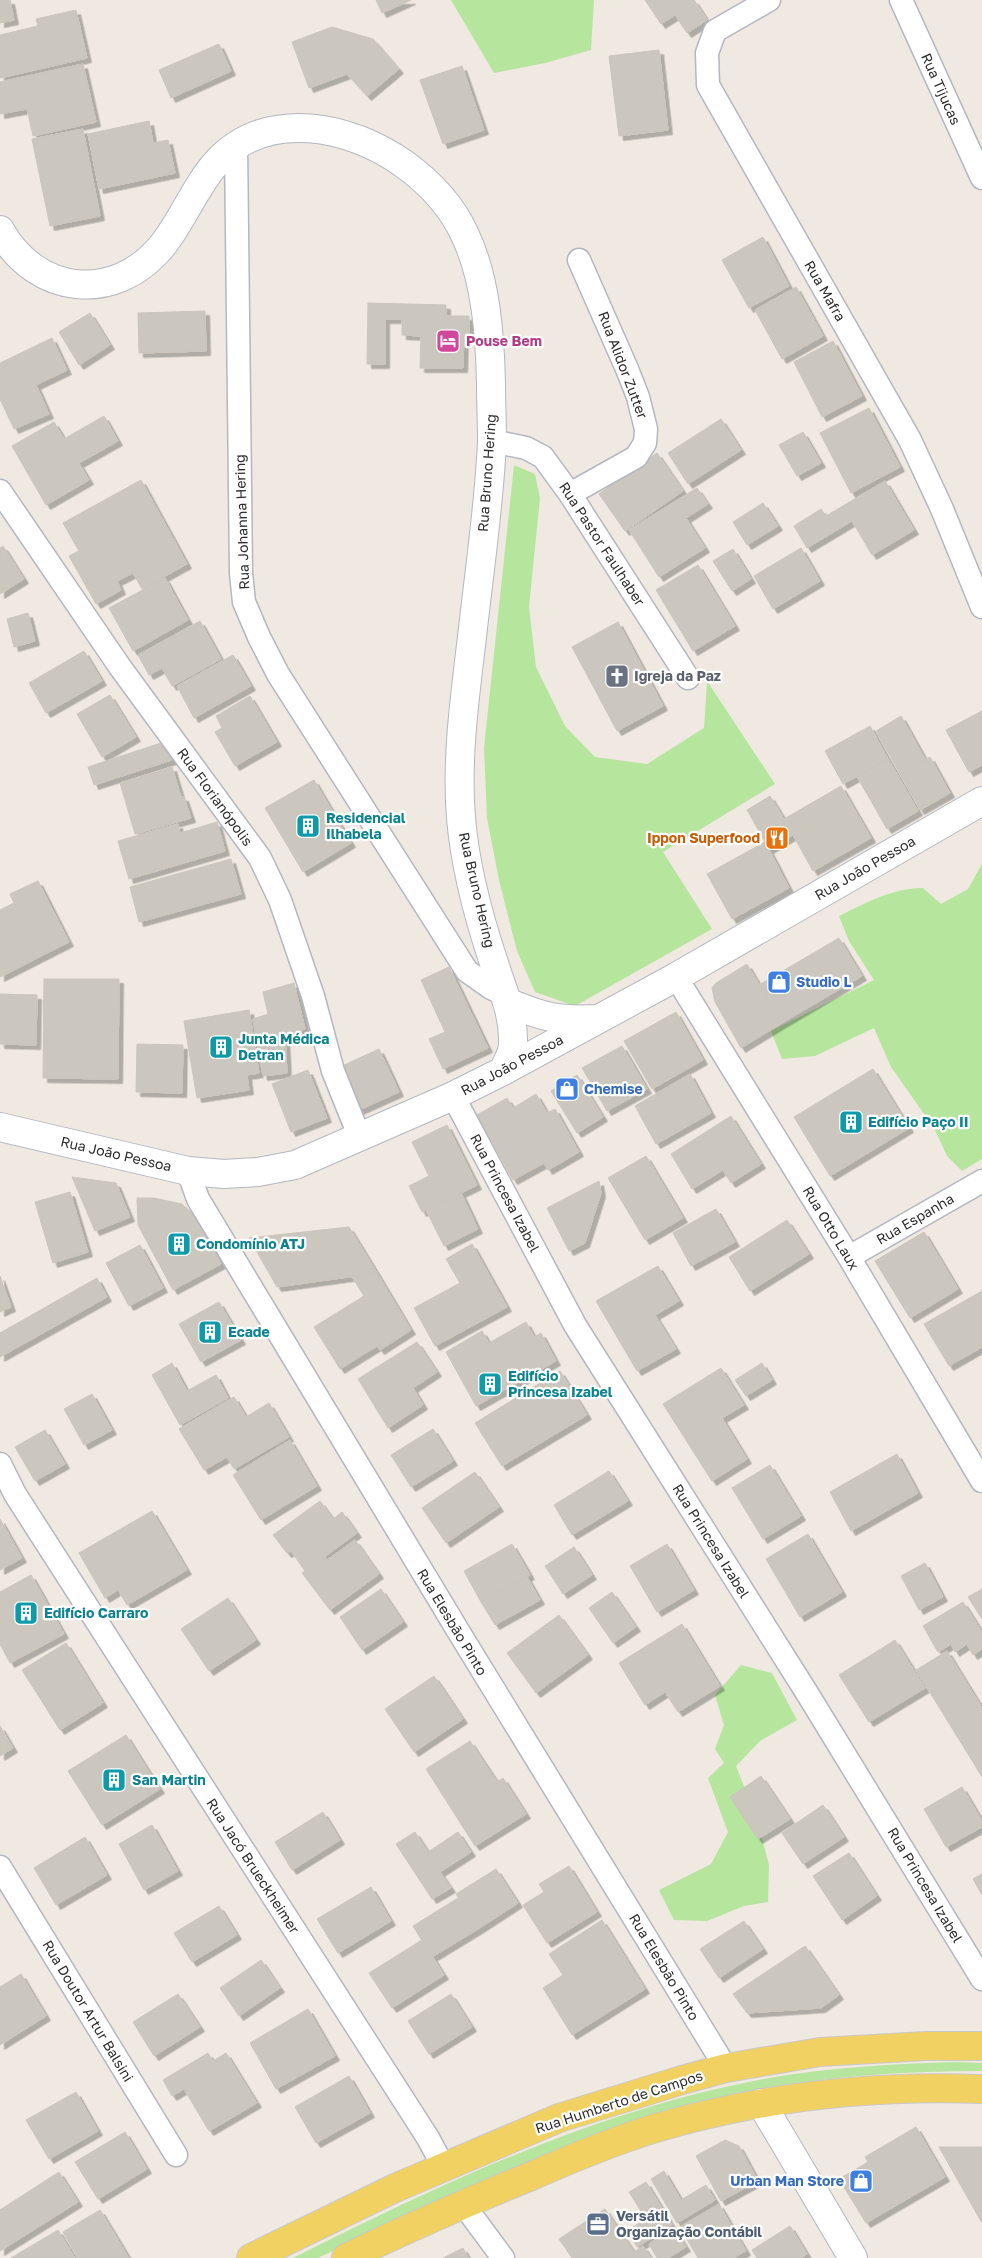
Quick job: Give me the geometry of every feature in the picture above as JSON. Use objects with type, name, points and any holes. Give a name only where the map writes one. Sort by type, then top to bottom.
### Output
[{"type":"main road","name":"Rua Humberto de Campos","points":[[251,2258],[443,2166],[559,2118],[726,2068],[820,2052],[926,2046],[982,2046]]},
{"type":"main road","points":[[346,2258],[463,2204],[567,2161],[656,2128],[760,2104],[826,2094],[933,2087],[982,2089]]},
{"type":"street","name":"Rua Mafra","points":[[769,0],[715,31],[707,53],[708,85],[910,440],[942,509],[982,607]]},
{"type":"street","name":"Rua Tijucas","points":[[901,0],[982,178]]},
{"type":"street","name":"Rua Bruno Hering","points":[[0,230],[22,261],[50,278],[81,286],[111,281],[136,270],[161,247],[216,163],[236,144],[260,134],[284,128],[323,128],[350,136],[384,151],[407,166],[442,197],[466,235],[482,287],[490,350],[492,441],[465,692],[460,768],[461,819],[472,884],[492,958],[508,999],[513,1045],[512,1054],[503,1071]]},
{"type":"street","name":"Rua Johanna Hering","points":[[236,144],[241,574],[244,602],[278,674],[382,834],[467,971],[508,999]]},
{"type":"street","name":"Rua Alidor Zutter","points":[[570,494],[636,457],[645,443],[646,429],[638,396],[579,260]]},
{"type":"street","name":"Rua Pastor Faulhaber","points":[[492,441],[526,448],[543,457],[570,494],[688,678]]},
{"type":"street","name":"Rua Florianópolis","points":[[0,492],[120,667],[260,858],[280,900],[314,996],[333,1071],[360,1138]]},
{"type":"street","name":"Rua João Pessoa","points":[[0,1127],[188,1171],[224,1174],[258,1172],[296,1165],[453,1096],[503,1071],[676,977],[982,801]]},
{"type":"street","name":"Rua Otto Laux","points":[[676,977],[849,1257],[982,1482]]},
{"type":"street","points":[[508,999],[544,1017],[568,1021],[600,1019]]},
{"type":"street","name":"Rua Princesa Izabel","points":[[453,1096],[575,1325],[807,1692],[982,1979]]},
{"type":"street","name":"Rua Elesbão Pinto","points":[[188,1171],[198,1200],[460,1634],[726,2068]]},
{"type":"street","name":"Rua Espanha","points":[[849,1257],[982,1180]]},
{"type":"street","name":"Rua Jacó Brueckheimer","points":[[0,1464],[15,1494],[428,2138],[443,2166]]},
{"type":"street","name":"Rua Doutor Artur Balsini","points":[[0,1867],[176,2156]]},
{"type":"street","points":[[760,2104],[853,2258]]},
{"type":"street","points":[[463,2204],[503,2258]]},
{"type":"green space","points":[[451,0],[594,0],[591,50],[545,63],[494,73]]},
{"type":"green space","points":[[514,465],[535,474],[540,498],[529,607],[536,667],[565,726],[595,757],[647,764],[704,728],[707,681],[775,784],[663,852],[712,929],[575,1006],[535,992],[517,951],[499,880],[487,818],[484,748]]},
{"type":"green space","points":[[982,864],[982,1159],[962,1171],[947,1156],[934,1128],[891,1067],[874,1028],[815,1056],[782,1059],[771,1031],[874,980],[849,941],[839,916],[879,897],[912,889],[923,888],[941,904],[968,889]]},
{"type":"green space","points":[[741,1665],[772,1673],[797,1720],[760,1741],[736,1766],[758,1822],[769,1865],[768,1902],[744,1906],[707,1921],[674,1920],[659,1890],[711,1864],[728,1832],[708,1778],[724,1763],[715,1749],[724,1725],[715,1695]]},
{"type":"green space","points":[[957,2062],[982,2063],[982,2071],[903,2073],[824,2080],[746,2092],[669,2110],[577,2142],[446,2198],[318,2258],[293,2258],[466,2176],[585,2128],[645,2108],[707,2091],[792,2074],[863,2067]]},
{"type":"building","points":[[0,0],[10,0],[14,20],[0,23]]},
{"type":"building","points":[[376,0],[411,0],[382,13]]},
{"type":"building","points":[[645,0],[694,0],[707,20],[687,33],[675,15],[661,24]]},
{"type":"building","points":[[76,10],[87,58],[0,78],[0,35],[38,26],[36,19]]},
{"type":"building","points":[[332,27],[373,39],[399,69],[367,96],[347,74],[309,88],[292,42]]},
{"type":"building","points":[[219,44],[231,71],[171,98],[159,70]]},
{"type":"building","points":[[659,50],[668,130],[619,136],[609,56]]},
{"type":"building","points":[[83,64],[96,122],[33,136],[27,109],[0,114],[0,82]]},
{"type":"building","points":[[462,66],[484,130],[443,144],[420,80]]},
{"type":"building","points":[[149,121],[153,143],[168,140],[175,173],[99,189],[88,134]]},
{"type":"building","points":[[83,129],[100,216],[50,226],[32,139]]},
{"type":"building","points":[[763,237],[789,286],[749,308],[722,260]]},
{"type":"building","points":[[796,287],[823,336],[782,359],[755,310]]},
{"type":"building","points":[[368,303],[446,305],[446,316],[469,316],[469,335],[464,334],[463,368],[420,368],[421,336],[402,335],[402,319],[385,319],[385,364],[367,364]]},
{"type":"building","points":[[205,311],[206,351],[139,353],[138,313]]},
{"type":"building","points":[[90,313],[110,345],[79,365],[59,332]]},
{"type":"building","points":[[52,338],[67,370],[36,385],[49,414],[14,429],[0,399],[0,363]]},
{"type":"building","points":[[833,341],[862,396],[822,417],[794,362]]},
{"type":"building","points":[[869,408],[900,467],[851,493],[820,433]]},
{"type":"building","points":[[104,416],[118,441],[79,463],[89,480],[46,505],[12,446],[54,422],[64,439]]},
{"type":"building","points":[[721,419],[741,450],[688,484],[668,453]]},
{"type":"building","points":[[803,432],[821,463],[797,476],[779,445]]},
{"type":"building","points":[[657,453],[683,491],[625,531],[599,494]]},
{"type":"building","points":[[141,480],[187,564],[142,589],[133,573],[117,581],[121,590],[96,604],[69,556],[79,551],[63,523]]},
{"type":"building","points":[[885,481],[914,530],[872,555],[852,521],[807,548],[794,526],[821,509],[826,516]]},
{"type":"building","points":[[697,488],[708,504],[686,518],[705,548],[659,577],[629,530]]},
{"type":"building","points":[[763,503],[778,526],[747,545],[733,522]]},
{"type":"building","points":[[3,546],[24,579],[0,594],[0,548]]},
{"type":"building","points":[[801,548],[820,581],[773,609],[754,576]]},
{"type":"building","points":[[733,549],[751,579],[732,591],[713,561]]},
{"type":"building","points":[[698,565],[735,626],[693,651],[656,590]]},
{"type":"building","points":[[165,578],[188,620],[133,651],[109,608]]},
{"type":"building","points":[[28,613],[35,641],[14,647],[7,619]]},
{"type":"building","points":[[200,621],[221,659],[172,686],[162,668],[149,675],[138,655]]},
{"type":"building","name":"Igreja da Paz","points":[[618,622],[663,706],[617,731],[572,647]]},
{"type":"building","points":[[84,651],[102,681],[46,713],[29,683]]},
{"type":"building","points":[[233,655],[251,686],[194,718],[177,686]]},
{"type":"building","points":[[110,695],[136,737],[102,757],[77,714]]},
{"type":"building","points":[[250,696],[277,742],[235,766],[215,732],[222,728],[216,716]]},
{"type":"building","points":[[982,711],[982,765],[969,772],[946,730]]},
{"type":"building","points":[[901,716],[925,759],[900,774],[876,731]]},
{"type":"building","points":[[870,726],[888,759],[843,784],[825,751]]},
{"type":"building","points":[[161,743],[172,760],[94,785],[88,767]]},
{"type":"building","points":[[930,757],[950,793],[920,810],[900,774]]},
{"type":"building","points":[[888,759],[901,781],[870,799],[857,777]]},
{"type":"building","points":[[172,767],[181,797],[184,797],[191,818],[135,834],[120,783]]},
{"type":"building","name":"Residencial Ilhabela","points":[[314,780],[351,843],[303,872],[265,808]]},
{"type":"building","points":[[901,781],[918,811],[887,829],[870,799]]},
{"type":"building","points":[[841,786],[871,838],[813,871],[793,835],[769,849],[747,810],[770,796],[784,819]]},
{"type":"building","points":[[217,822],[225,851],[129,879],[118,841],[178,824],[180,833]]},
{"type":"building","points":[[765,842],[789,888],[732,919],[707,874]]},
{"type":"building","points":[[231,859],[241,894],[139,922],[130,887]]},
{"type":"building","points":[[38,881],[69,942],[0,977],[0,910],[14,903],[10,894]]},
{"type":"building","points":[[839,938],[862,976],[782,1023],[759,985]]},
{"type":"building","points":[[747,964],[782,1023],[741,1048],[715,1002],[712,988],[716,983]]},
{"type":"building","points":[[449,967],[488,1048],[443,1069],[429,1039],[445,1032],[421,980]]},
{"type":"building","points":[[44,979],[119,979],[118,1079],[43,1078]]},
{"type":"building","points":[[294,983],[305,1029],[285,1035],[287,1073],[263,1076],[253,1019],[268,1014],[263,992]]},
{"type":"building","points":[[0,994],[37,995],[36,1045],[0,1044]]},
{"type":"building","name":"Junta Médica Detran","points":[[249,1010],[259,1073],[247,1075],[249,1090],[197,1098],[184,1021]]},
{"type":"building","points":[[676,1012],[703,1060],[652,1089],[624,1041]]},
{"type":"building","points":[[137,1044],[183,1045],[182,1093],[136,1092]]},
{"type":"building","points":[[622,1046],[647,1089],[607,1111],[582,1068]]},
{"type":"building","points":[[379,1049],[399,1092],[359,1110],[340,1067]]},
{"type":"building","name":"Edifício Paço II","points":[[873,1069],[909,1128],[830,1176],[794,1117]]},
{"type":"building","points":[[308,1070],[327,1118],[291,1132],[272,1084]]},
{"type":"building","points":[[690,1074],[711,1113],[656,1144],[635,1106]]},
{"type":"building","points":[[577,1075],[603,1117],[577,1133],[551,1091]]},
{"type":"building","points":[[536,1094],[547,1113],[555,1109],[579,1152],[548,1170],[544,1163],[513,1180],[477,1115],[507,1098],[513,1108]]},
{"type":"building","points":[[731,1116],[761,1164],[731,1183],[723,1170],[692,1189],[671,1154]]},
{"type":"building","points":[[447,1125],[477,1185],[422,1212],[409,1186],[429,1176],[412,1142]]},
{"type":"building","points":[[646,1156],[683,1218],[645,1240],[608,1178]]},
{"type":"building","points":[[72,1177],[116,1183],[130,1217],[95,1231]]},
{"type":"building","points":[[599,1181],[601,1193],[585,1243],[569,1251],[547,1208]]},
{"type":"building","points":[[70,1192],[88,1252],[53,1263],[35,1202]]},
{"type":"building","points":[[461,1193],[478,1229],[444,1246],[426,1210]]},
{"type":"building","name":"Condomínio ATJ","points":[[137,1198],[154,1198],[182,1204],[195,1216],[221,1264],[173,1290],[138,1225]]},
{"type":"building","points":[[716,1209],[735,1242],[691,1266],[673,1233]]},
{"type":"building","points":[[787,1220],[809,1254],[750,1291],[729,1257]]},
{"type":"building","points":[[349,1227],[377,1273],[277,1287],[249,1238]]},
{"type":"building","points":[[924,1232],[958,1289],[910,1318],[875,1261]]},
{"type":"building","points":[[472,1244],[507,1307],[435,1346],[414,1308],[460,1283],[446,1259]]},
{"type":"building","points":[[140,1245],[163,1288],[129,1306],[106,1263]]},
{"type":"building","points":[[658,1266],[679,1301],[655,1315],[676,1349],[637,1371],[596,1301]]},
{"type":"building","points":[[377,1273],[411,1330],[380,1350],[377,1346],[340,1369],[314,1327],[364,1296],[352,1277]]},
{"type":"building","points":[[0,1276],[11,1307],[0,1312]]},
{"type":"building","points":[[97,1278],[107,1297],[0,1357],[0,1333]]},
{"type":"building","points":[[982,1291],[982,1347],[949,1366],[924,1324]]},
{"type":"building","name":"Ecade","points":[[219,1302],[241,1340],[201,1362],[179,1324]]},
{"type":"building","name":"Edifício Princesa Izabel","points":[[526,1322],[534,1337],[541,1333],[556,1361],[476,1406],[446,1352],[482,1331],[489,1343]]},
{"type":"building","points":[[417,1342],[437,1372],[413,1388],[423,1405],[388,1428],[358,1379]]},
{"type":"building","points":[[172,1363],[187,1391],[216,1375],[228,1398],[180,1425],[152,1375]]},
{"type":"building","points":[[762,1363],[772,1380],[746,1396],[735,1380]]},
{"type":"building","points":[[721,1368],[744,1405],[722,1418],[747,1459],[712,1481],[663,1404]]},
{"type":"building","points":[[560,1371],[587,1415],[502,1466],[475,1423]]},
{"type":"building","points":[[92,1394],[112,1430],[84,1445],[64,1409]]},
{"type":"building","points":[[234,1397],[246,1417],[269,1403],[289,1437],[234,1469],[227,1457],[204,1470],[179,1429]]},
{"type":"building","points":[[433,1429],[453,1461],[411,1487],[391,1455]]},
{"type":"building","points":[[45,1430],[65,1464],[35,1481],[15,1447]]},
{"type":"building","points":[[290,1440],[317,1486],[261,1520],[233,1475]]},
{"type":"building","points":[[897,1454],[918,1493],[851,1531],[830,1492]]},
{"type":"building","points":[[770,1465],[801,1516],[763,1539],[732,1488]]},
{"type":"building","points":[[609,1471],[628,1501],[572,1535],[554,1505]]},
{"type":"building","points":[[475,1472],[499,1507],[446,1543],[422,1508]]},
{"type":"building","points":[[320,1501],[333,1519],[342,1512],[357,1533],[305,1571],[291,1551],[287,1553],[273,1535]]},
{"type":"building","points":[[152,1511],[187,1570],[127,1605],[118,1590],[105,1598],[79,1553]]},
{"type":"building","points":[[0,1519],[22,1558],[0,1570]]},
{"type":"building","points":[[808,1534],[842,1592],[800,1617],[766,1559]]},
{"type":"building","points":[[355,1540],[379,1574],[330,1610],[302,1573],[325,1557],[327,1560]]},
{"type":"building","points":[[512,1544],[530,1575],[481,1602],[464,1571]]},
{"type":"building","points":[[667,1544],[694,1590],[657,1612],[630,1566]]},
{"type":"building","points":[[574,1547],[592,1575],[563,1594],[545,1566]]},
{"type":"building","points":[[925,1563],[943,1597],[919,1610],[901,1576]]},
{"type":"building","name":"Edifício Carraro","points":[[31,1575],[64,1634],[10,1663],[0,1644],[0,1592]]},
{"type":"building","points":[[527,1577],[540,1600],[495,1625],[481,1602]]},
{"type":"building","points":[[381,1589],[403,1622],[362,1650],[340,1617]]},
{"type":"building","points":[[982,1589],[982,1619],[968,1597]]},
{"type":"building","points":[[612,1592],[636,1627],[613,1643],[589,1608]]},
{"type":"building","points":[[228,1598],[256,1640],[209,1671],[181,1629]]},
{"type":"building","points":[[963,1602],[982,1632],[982,1649],[973,1655],[967,1644],[955,1652],[951,1644],[938,1652],[923,1626]]},
{"type":"building","points":[[559,1615],[588,1655],[536,1693],[507,1653]]},
{"type":"building","points":[[682,1624],[720,1686],[678,1712],[665,1692],[645,1705],[619,1663]]},
{"type":"building","points":[[895,1640],[925,1688],[869,1722],[839,1675]]},
{"type":"building","points":[[66,1643],[103,1703],[60,1730],[22,1670]]},
{"type":"building","points":[[947,1651],[982,1708],[982,1763],[976,1767],[916,1670]]},
{"type":"building","points":[[434,1676],[463,1719],[414,1752],[385,1709]]},
{"type":"building","points":[[0,1726],[13,1748],[0,1756]]},
{"type":"building","name":"San Martin","points":[[126,1735],[160,1789],[102,1825],[68,1771]]},
{"type":"building","points":[[470,1741],[497,1782],[503,1778],[526,1814],[475,1846],[426,1769]]},
{"type":"building","points":[[982,1763],[982,1777],[976,1767]]},
{"type":"building","points":[[761,1776],[790,1819],[758,1839],[730,1797]]},
{"type":"building","points":[[962,1787],[982,1821],[982,1827],[946,1847],[924,1809]]},
{"type":"building","points":[[823,1805],[844,1837],[803,1864],[782,1833]]},
{"type":"building","points":[[323,1812],[340,1840],[292,1870],[275,1842]]},
{"type":"building","points":[[152,1825],[178,1871],[144,1890],[119,1844]]},
{"type":"building","points":[[415,1832],[428,1852],[458,1832],[471,1852],[440,1872],[451,1888],[432,1899],[396,1844]]},
{"type":"building","points":[[85,1837],[107,1875],[56,1905],[34,1868]]},
{"type":"building","points":[[849,1853],[877,1896],[842,1920],[813,1876]]},
{"type":"building","points":[[569,1866],[597,1912],[547,1943],[523,1905],[544,1892],[539,1884]]},
{"type":"building","points":[[496,1869],[518,1903],[478,1929],[456,1894]]},
{"type":"building","points":[[982,1874],[982,1895],[973,1879]]},
{"type":"building","points":[[371,1887],[391,1921],[338,1953],[317,1919]]},
{"type":"building","points":[[458,1898],[478,1929],[432,1957],[413,1926]]},
{"type":"building","points":[[219,1906],[237,1935],[192,1962],[174,1933]]},
{"type":"building","points":[[602,1920],[645,1989],[572,2035],[543,1988],[563,1975],[549,1954]]},
{"type":"building","points":[[744,1921],[763,1949],[719,1978],[700,1949]]},
{"type":"building","points":[[422,1940],[444,1975],[392,2008],[369,1973]]},
{"type":"building","points":[[805,1946],[839,1995],[821,2008],[747,2013],[733,1994]]},
{"type":"building","points":[[261,1960],[280,1988],[239,2016],[220,1988]]},
{"type":"building","points":[[21,1974],[46,2016],[0,2045],[0,1987]]},
{"type":"building","points":[[178,1994],[200,2027],[154,2056],[133,2022]]},
{"type":"building","points":[[451,1994],[472,2027],[429,2054],[408,2021]]},
{"type":"building","points":[[308,2009],[335,2056],[276,2089],[250,2043]]},
{"type":"building","points":[[208,2053],[213,2061],[226,2053],[257,2103],[209,2131],[184,2089],[172,2096],[163,2080]]},
{"type":"building","points":[[349,2076],[370,2113],[316,2143],[295,2107]]},
{"type":"building","points":[[76,2092],[98,2131],[49,2159],[26,2120]]},
{"type":"building","points":[[916,2127],[945,2177],[866,2223],[839,2179],[868,2162],[865,2157]]},
{"type":"building","points":[[125,2132],[147,2169],[98,2199],[75,2162]]},
{"type":"building","points":[[725,2140],[739,2146],[758,2181],[721,2201],[696,2156]]},
{"type":"building","points":[[939,2147],[982,2147],[982,2223]]},
{"type":"building","points":[[664,2171],[681,2200],[706,2185],[715,2200],[677,2223],[651,2179]]},
{"type":"building","points":[[59,2172],[78,2202],[0,2251],[0,2210]]},
{"type":"building","points":[[646,2182],[672,2225],[637,2247],[627,2231],[646,2219],[629,2192]]},
{"type":"building","points":[[719,2204],[746,2251],[733,2258],[698,2258],[680,2227]]},
{"type":"building","name":"Versátil Organização Contábil","points":[[605,2209],[634,2252],[625,2258],[572,2258],[559,2239]]},
{"type":"building","points":[[100,2210],[129,2258],[78,2258],[63,2232]]},
{"type":"building","points":[[790,2226],[807,2254],[801,2258],[757,2258],[752,2250]]},
{"type":"building","points":[[674,2228],[686,2247],[668,2258],[657,2258],[649,2244]]},
{"type":"building","points":[[58,2230],[75,2258],[11,2258]]},
{"type":"building","points":[[643,2246],[651,2258],[625,2258]]},
{"type":"building","points":[[463,2248],[468,2258],[443,2258]]},
{"type":"place","name":"Pouse Bem","points":[[448,341]]},
{"type":"place","name":"Igreja da Paz","points":[[617,676]]},
{"type":"place","name":"Residencial Ilhabela","points":[[308,826]]},
{"type":"place","name":"Ippon Superfood","points":[[777,838]]},
{"type":"place","name":"Studio L","points":[[779,982]]},
{"type":"place","name":"Junta Médica Detran","points":[[221,1047]]},
{"type":"place","name":"Chemise","points":[[567,1089]]},
{"type":"place","name":"Edifício Paço II","points":[[851,1122]]},
{"type":"place","name":"Condomínio ATJ","points":[[179,1244]]},
{"type":"place","name":"Ecade","points":[[210,1332]]},
{"type":"place","name":"Edifício Princesa Izabel","points":[[490,1384]]},
{"type":"place","name":"Edifício Carraro","points":[[26,1613]]},
{"type":"place","name":"San Martin","points":[[114,1780]]},
{"type":"place","name":"Urban Man Store","points":[[861,2181]]},
{"type":"place","name":"Versátil Organização Contábil","points":[[598,2224]]}]
